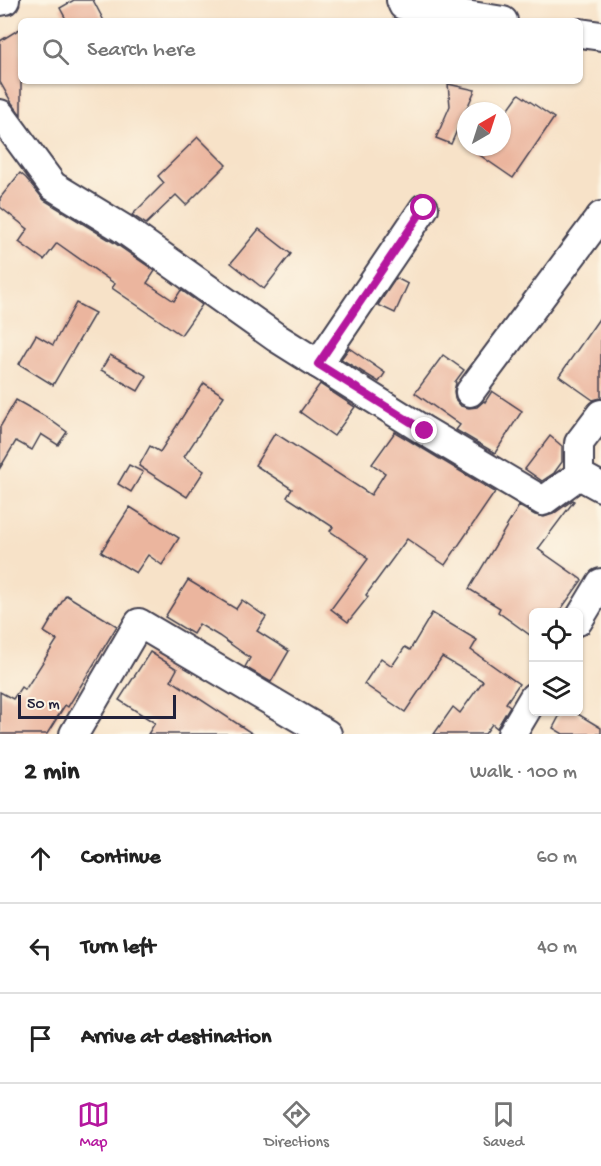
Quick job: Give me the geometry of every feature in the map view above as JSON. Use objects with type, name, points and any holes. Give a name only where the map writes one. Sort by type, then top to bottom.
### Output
[{"type":"street","points":[[0,1],[5,0]]},
{"type":"street","points":[[401,0],[403,5],[485,18]]},
{"type":"street","points":[[583,33],[601,36]]},
{"type":"street","points":[[0,114],[53,186],[122,228],[277,338],[425,431],[543,501],[590,481],[579,443],[601,414]]},
{"type":"street","points":[[318,364],[424,208]]},
{"type":"street","points":[[470,392],[601,216]]},
{"type":"street","points":[[583,614],[601,583]]},
{"type":"street","points":[[74,734],[139,623],[327,734]]},
{"type":"street","points":[[512,734],[529,705]]},
{"type":"building","points":[[74,0],[93,0],[102,18],[65,18],[60,8]]},
{"type":"building","points":[[18,30],[18,84],[21,84],[21,115],[0,82],[0,41]]},
{"type":"building","points":[[448,84],[475,90],[470,102],[457,102],[457,130],[451,144],[436,138],[450,106]]},
{"type":"building","points":[[519,94],[554,118],[513,178],[481,156],[511,156],[511,105]]},
{"type":"building","points":[[198,137],[226,165],[186,205],[176,195],[146,224],[132,215],[164,183],[158,176]]},
{"type":"building","points":[[20,173],[44,200],[155,271],[147,283],[174,301],[181,290],[202,305],[181,335],[112,288],[115,284],[57,243],[44,260],[19,242],[28,229],[0,207],[0,198]]},
{"type":"building","points":[[259,229],[291,254],[264,289],[231,263]]},
{"type":"building","points":[[396,278],[408,284],[395,313],[378,305]]},
{"type":"building","points":[[76,303],[95,313],[53,385],[19,364],[36,335],[53,345]]},
{"type":"building","points":[[601,316],[601,398],[593,400],[559,376]]},
{"type":"building","points":[[349,348],[385,373],[379,382],[341,359]]},
{"type":"building","points":[[110,355],[147,376],[138,391],[101,370]]},
{"type":"building","points":[[443,355],[464,370],[455,382],[454,391],[455,399],[461,406],[477,407],[485,402],[492,391],[522,411],[495,453],[456,430],[460,425],[415,393]]},
{"type":"building","points":[[204,383],[224,396],[184,457],[204,471],[187,497],[139,466],[150,446],[160,452]]},
{"type":"building","points":[[320,384],[355,407],[334,436],[300,412]]},
{"type":"building","points":[[16,400],[67,432],[58,445],[41,434],[32,450],[16,441],[0,468],[0,427]]},
{"type":"building","points":[[395,432],[495,492],[445,565],[407,539],[366,595],[368,597],[348,622],[331,609],[368,559],[330,531],[333,527],[287,497],[292,489],[255,465],[275,433],[371,495],[385,473],[372,464]]},
{"type":"building","points":[[550,436],[562,446],[562,462],[554,473],[542,481],[525,469]]},
{"type":"building","points":[[129,465],[143,472],[131,492],[118,484]]},
{"type":"building","points":[[574,501],[538,549],[582,580],[562,608],[529,608],[529,634],[498,612],[500,608],[469,589],[519,506],[535,515],[544,517]]},
{"type":"building","points":[[130,507],[179,538],[162,565],[148,555],[136,573],[101,552]]},
{"type":"building","points":[[188,580],[236,609],[242,600],[266,617],[257,631],[289,651],[271,682],[245,667],[250,658],[219,636],[199,624],[193,634],[165,617]]},
{"type":"building","points":[[66,595],[117,626],[68,707],[65,705],[47,734],[0,734],[0,692],[13,699],[21,687],[25,690],[57,640],[44,632]]},
{"type":"building","points":[[432,613],[477,640],[471,650],[519,684],[506,703],[510,706],[497,728],[492,724],[485,734],[434,734],[453,707],[460,713],[483,681],[442,657],[405,712],[364,684],[381,658],[392,666],[405,647],[410,650]]},
{"type":"building","points":[[150,652],[177,669],[171,680],[253,734],[148,734],[155,723],[119,700]]},
{"type":"building","points":[[559,716],[581,716],[601,728],[601,734],[563,734],[553,728]]},
{"type":"route","points":[[424,208],[318,364],[425,431]]}]
